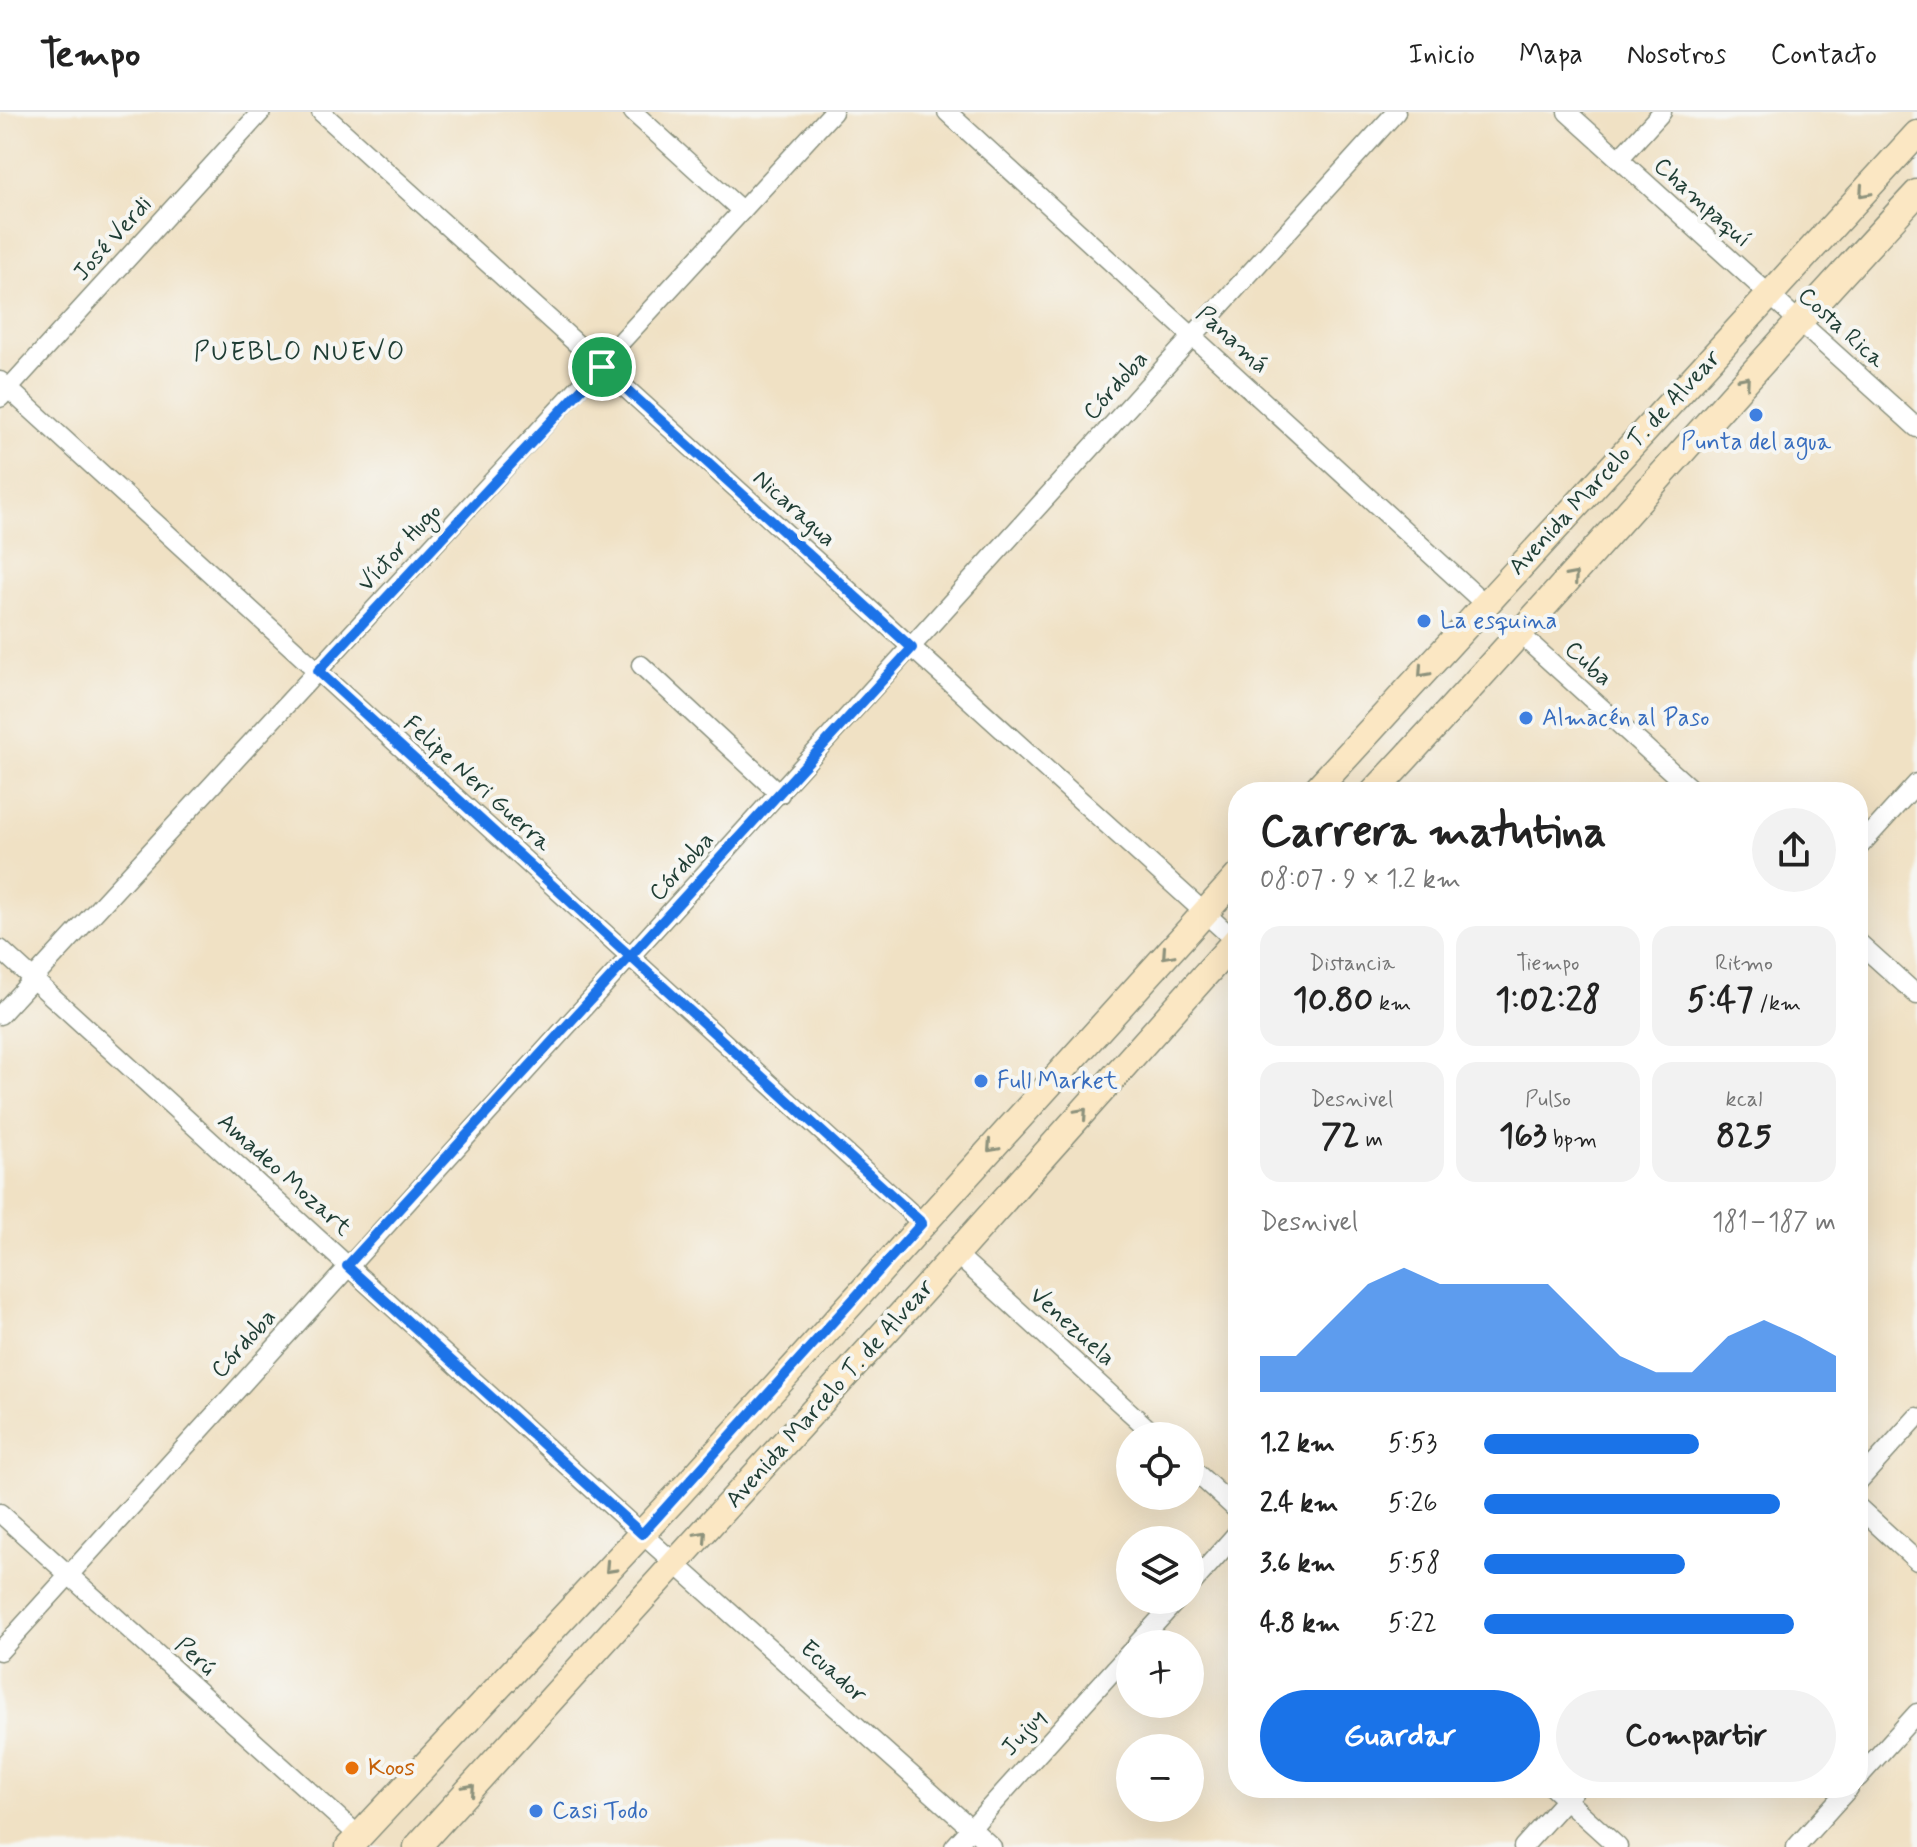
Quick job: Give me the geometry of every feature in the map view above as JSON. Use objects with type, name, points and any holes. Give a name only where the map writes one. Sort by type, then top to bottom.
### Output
[{"type":"main road","name":"Avenida Marcelo T. de Alvear","points":[[1323,782],[1917,134]]},
{"type":"main road","name":"Avenida Marcelo T. de Alvear","points":[[1383,782],[1521,635],[1798,321],[1917,193]]},
{"type":"main road","name":"Avenida Marcelo T. de Alvear","points":[[354,1842],[642,1534],[1228,887]]},
{"type":"main road","name":"Avenida Marcelo T. de Alvear","points":[[417,1847],[676,1565],[1228,951]]},
{"type":"street","name":"José Verdi","points":[[3,389],[261,112]]},
{"type":"street","name":"Nicaragua","points":[[321,112],[1228,933]]},
{"type":"street","points":[[633,112],[742,211]]},
{"type":"street","name":"Víctor Hugo","points":[[0,1015],[602,367],[833,112]]},
{"type":"street","name":"Panamá","points":[[947,112],[1485,604]]},
{"type":"street","name":"Córdoba","points":[[0,1651],[347,1266],[632,958],[1396,112]]},
{"type":"street","name":"Champaquí","points":[[1567,112],[1769,296]]},
{"type":"street","points":[[1619,159],[1662,112]]},
{"type":"street","name":"Costa Rica","points":[[1769,296],[1917,428]]},
{"type":"street","name":"Felipe Neri Guerra","points":[[3,389],[318,671],[922,1223]]},
{"type":"street","name":"Cuba","points":[[1521,635],[1683,782]]},
{"type":"street","points":[[641,665],[780,794]]},
{"type":"street","points":[[1868,837],[1917,783]]},
{"type":"street","name":"Amadeo Mozart","points":[[0,949],[642,1534]]},
{"type":"street","points":[[1868,951],[1917,995]]},
{"type":"street","name":"Venezuela","points":[[956,1254],[1141,1422]]},
{"type":"street","points":[[1868,1471],[1917,1417]]},
{"type":"street","points":[[1204,1480],[1228,1502]]},
{"type":"street","name":"Perú","points":[[0,1513],[354,1842]]},
{"type":"street","points":[[1868,1516],[1917,1561]]},
{"type":"street","name":"Ecuador","points":[[642,1534],[992,1847]]},
{"type":"street","points":[[1204,1570],[1228,1543]]},
{"type":"street","points":[[1150,1630],[1164,1614]]},
{"type":"street","name":"Jujuy","points":[[954,1847],[1116,1667]]},
{"type":"street","points":[[1868,1767],[1917,1713]]},
{"type":"street","points":[[1523,1847],[1560,1798]]},
{"type":"street","points":[[1571,1798],[1618,1847]]},
{"type":"street","points":[[1796,1847],[1840,1798]]},
{"type":"place","name":"Punta del agua","points":[[1756,415]]},
{"type":"place","name":"La esquina","points":[[1424,621]]},
{"type":"place","name":"Almacén al Paso","points":[[1526,718]]},
{"type":"place","name":"Full Market","points":[[981,1081]]},
{"type":"place","name":"Koos","points":[[352,1768]]},
{"type":"place","name":"Casi Todo","points":[[536,1811]]},
{"type":"district","name":"PUEBLO NUEVO","points":[[300,353]]},
{"type":"route","points":[[602,367],[318,671],[632,958],[922,1223],[642,1534],[347,1266],[632,958],[912,648],[602,367]]}]
